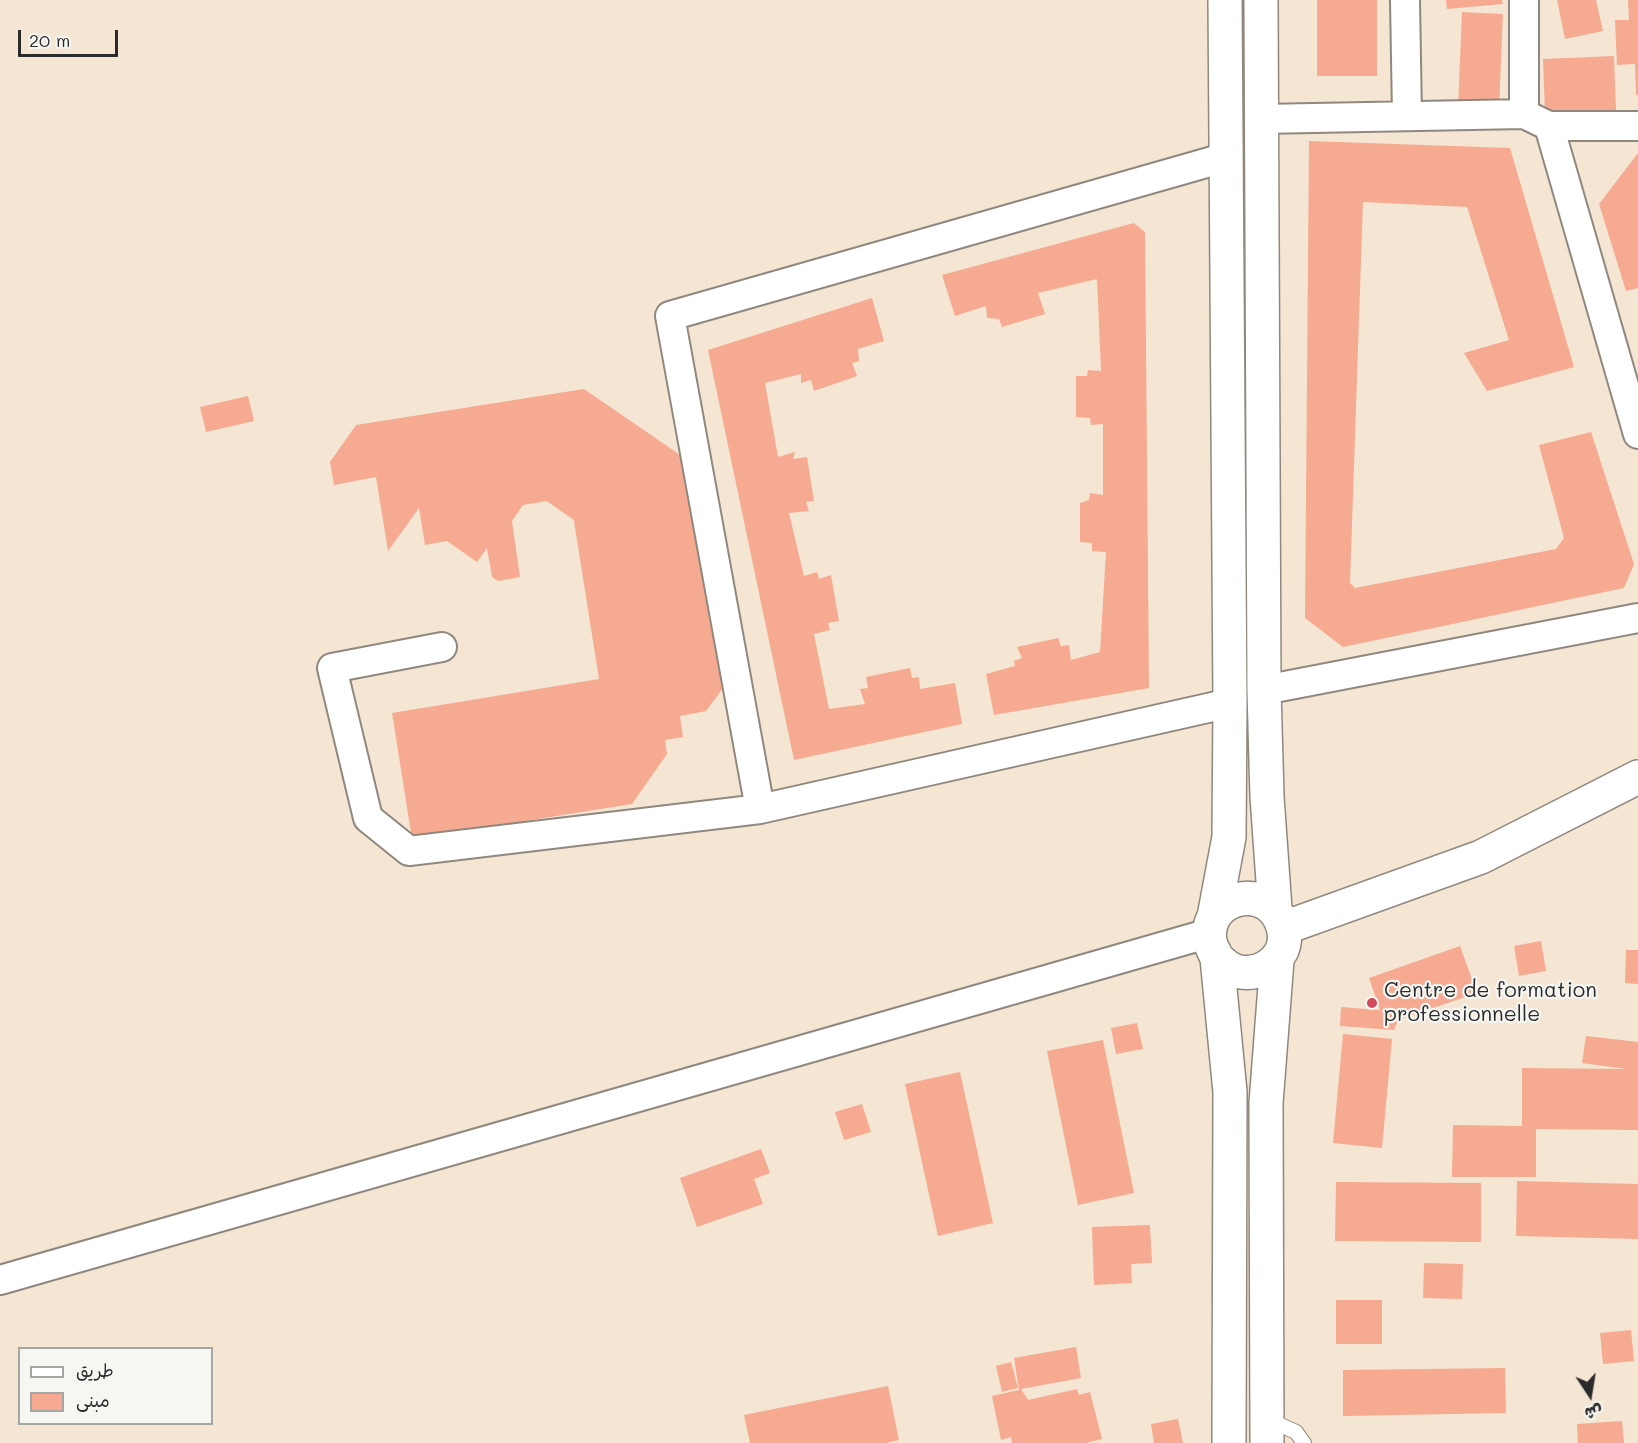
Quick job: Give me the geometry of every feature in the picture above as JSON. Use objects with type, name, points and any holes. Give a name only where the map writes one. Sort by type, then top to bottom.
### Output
[{"type":"main road","points":[[1225,0],[1229,837],[1213,936],[1230,1092],[1229,1443]]},
{"type":"main road","points":[[1261,0],[1264,690],[1267,797],[1284,946],[1277,960],[1266,1103],[1267,1431]]},
{"type":"main road","points":[[1280,918],[1480,857],[1638,777]]},
{"type":"main road","points":[[1213,936],[1228,903],[1245,898],[1260,900],[1280,918]]},
{"type":"main road","points":[[1213,936],[1239,972],[1257,972],[1277,960]]},
{"type":"street","points":[[1405,0],[1407,116]]},
{"type":"street","points":[[1524,0],[1536,120],[1638,434]]},
{"type":"street","points":[[1261,119],[1407,116],[1638,126]]},
{"type":"street","points":[[760,809],[670,316],[1227,157]]},
{"type":"street","points":[[1264,690],[1638,618]]},
{"type":"street","points":[[442,647],[332,669],[368,818],[409,851],[760,809],[1230,704]]},
{"type":"street","points":[[0,1280],[1213,936]]},
{"type":"lane","points":[[1267,1431],[1296,1432],[1304,1443]]},
{"type":"building","points":[[1317,0],[1377,0],[1377,76],[1317,76]]},
{"type":"building","points":[[1446,0],[1502,0],[1503,4],[1447,9]]},
{"type":"building","points":[[1557,0],[1596,0],[1603,31],[1565,39]]},
{"type":"building","points":[[1628,0],[1638,0],[1638,95],[1636,95],[1635,64],[1617,65],[1615,20],[1629,20]]},
{"type":"building","points":[[1462,12],[1503,14],[1499,109],[1458,108]]},
{"type":"building","points":[[1614,56],[1616,110],[1545,113],[1543,59]]},
{"type":"building","points":[[1309,141],[1510,148],[1574,367],[1487,391],[1464,353],[1509,340],[1467,207],[1363,202],[1350,583],[1355,588],[1556,549],[1564,538],[1539,445],[1591,432],[1634,564],[1624,588],[1343,647],[1305,618]]},
{"type":"building","points":[[1638,153],[1638,288],[1626,291],[1599,204]]},
{"type":"building","points":[[1134,223],[1145,232],[1149,688],[994,715],[986,674],[1015,666],[1014,661],[1022,658],[1017,647],[1058,638],[1061,646],[1069,645],[1071,660],[1100,652],[1106,552],[1092,551],[1092,543],[1080,542],[1080,503],[1089,500],[1090,493],[1103,495],[1103,424],[1091,425],[1090,418],[1076,417],[1076,376],[1087,376],[1088,370],[1101,371],[1097,279],[1038,293],[1045,314],[1002,327],[999,319],[987,318],[986,306],[955,316],[942,275]]},
{"type":"building","points":[[872,298],[884,341],[858,349],[859,361],[852,363],[857,376],[814,391],[811,380],[801,383],[801,374],[765,383],[778,457],[795,452],[793,459],[807,457],[814,501],[806,502],[809,511],[789,513],[804,576],[817,572],[819,579],[831,575],[839,621],[828,623],[830,630],[814,634],[829,709],[865,704],[860,689],[868,688],[866,677],[910,668],[912,678],[919,677],[920,689],[955,683],[962,724],[794,760],[708,350]]},
{"type":"building","points":[[584,389],[686,459],[723,688],[706,711],[680,716],[683,737],[665,740],[667,754],[632,804],[412,839],[392,713],[599,679],[575,521],[547,501],[523,505],[512,521],[520,577],[498,581],[492,577],[487,548],[477,562],[447,541],[425,545],[419,508],[388,551],[376,477],[334,485],[330,462],[356,425]]},
{"type":"building","points":[[248,396],[254,421],[206,432],[200,407]]},
{"type":"building","points":[[1541,941],[1546,971],[1519,976],[1514,946]]},
{"type":"building","points":[[1460,946],[1477,993],[1398,1020],[1394,1030],[1340,1026],[1341,1007],[1380,1010],[1369,978]]},
{"type":"building","points":[[1626,950],[1638,950],[1638,984],[1625,983]]},
{"type":"building","points":[[1137,1023],[1143,1049],[1116,1054],[1111,1028]]},
{"type":"building","points":[[1343,1034],[1392,1039],[1382,1148],[1333,1143]]},
{"type":"building","points":[[1586,1036],[1638,1042],[1638,1130],[1536,1129],[1536,1177],[1452,1177],[1453,1125],[1522,1126],[1522,1068],[1626,1069],[1582,1063]]},
{"type":"building","points":[[1103,1040],[1134,1193],[1078,1205],[1047,1051]]},
{"type":"building","points":[[960,1072],[993,1223],[938,1236],[905,1084]]},
{"type":"building","points":[[862,1104],[871,1132],[844,1140],[835,1112]]},
{"type":"building","points":[[761,1149],[770,1173],[754,1179],[763,1204],[697,1227],[680,1178]]},
{"type":"building","points":[[1517,1181],[1638,1184],[1638,1239],[1516,1236]]},
{"type":"building","points":[[1336,1182],[1481,1183],[1481,1242],[1335,1241]]},
{"type":"building","points":[[1150,1225],[1152,1263],[1131,1264],[1132,1283],[1094,1285],[1092,1227]]},
{"type":"building","points":[[1424,1263],[1463,1264],[1462,1299],[1423,1298]]},
{"type":"building","points":[[1336,1300],[1382,1300],[1382,1344],[1336,1344]]},
{"type":"building","points":[[1631,1330],[1634,1361],[1603,1364],[1600,1333]]},
{"type":"building","points":[[1076,1347],[1081,1378],[1021,1389],[1028,1400],[1077,1389],[1079,1395],[1090,1392],[1102,1439],[1086,1443],[1012,1443],[1011,1437],[1001,1440],[992,1396],[1019,1390],[1014,1358]]},
{"type":"building","points":[[1011,1362],[1018,1388],[1002,1392],[996,1366]]},
{"type":"building","points":[[1505,1368],[1506,1413],[1343,1416],[1343,1370]]},
{"type":"building","points":[[888,1386],[899,1440],[886,1443],[750,1443],[744,1415]]},
{"type":"building","points":[[1178,1419],[1183,1443],[1154,1443],[1151,1424]]},
{"type":"building","points":[[1622,1421],[1624,1443],[1578,1443],[1577,1424]]},
{"type":"place","name":"Centre de formation professionnelle","points":[[1372,1003]]}]
